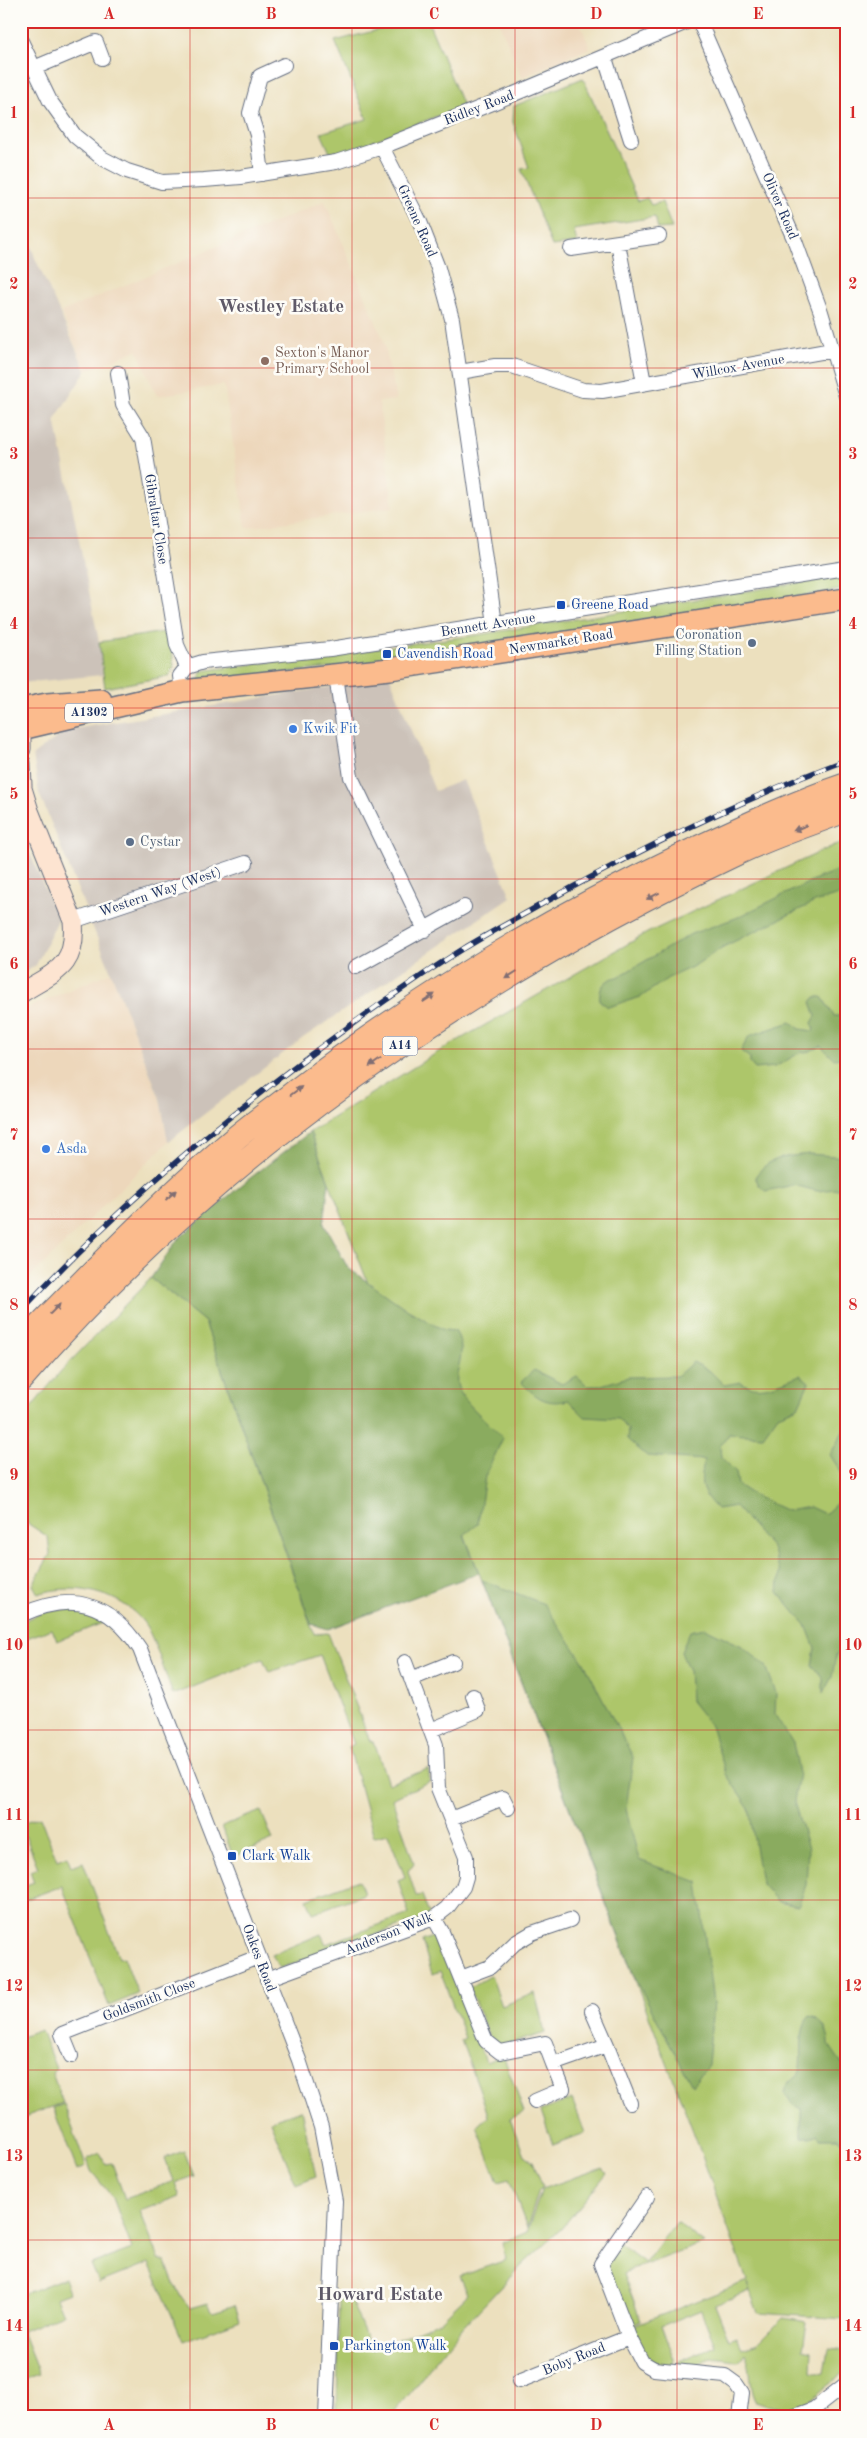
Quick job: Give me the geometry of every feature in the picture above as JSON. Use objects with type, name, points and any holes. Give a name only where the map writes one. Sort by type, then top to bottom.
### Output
[{"type":"highway","name":"A14","points":[[21,1344],[170,1196],[233,1139],[328,1067],[395,1020],[492,957],[615,887],[748,824],[846,785]]},
{"type":"highway","name":"A14","points":[[21,1379],[63,1331],[154,1240],[246,1158],[395,1049],[516,972],[627,909],[739,852],[846,810]]},
{"type":"main road","name":"Newmarket Road","points":[[21,728],[182,691],[336,676],[846,599]]},
{"type":"street","name":"Ridley Road","points":[[21,41],[50,102],[75,136],[102,158],[127,171],[162,182],[262,174],[336,162],[382,147],[605,58],[689,21]]},
{"type":"street","name":"Oliver Road","points":[[699,21],[788,222],[821,312],[846,396]]},
{"type":"street","points":[[34,68],[96,42],[102,58]]},
{"type":"street","points":[[605,58],[631,140]]},
{"type":"street","points":[[262,174],[257,135],[250,113],[260,76],[284,65]]},
{"type":"street","name":"Greene Road","points":[[382,147],[420,222],[438,268],[452,319],[495,624]]},
{"type":"street","points":[[571,249],[659,236]]},
{"type":"street","points":[[618,243],[644,383]]},
{"type":"street","name":"Willcox Avenue","points":[[460,372],[495,366],[512,366],[583,390],[602,391],[832,350]]},
{"type":"street","name":"Gibraltar Close","points":[[118,373],[123,404],[143,437],[177,645],[187,667]]},
{"type":"street","name":"Bennett Avenue","points":[[187,667],[203,662],[330,649],[846,568]]},
{"type":"street","points":[[182,691],[180,676],[187,667]]},
{"type":"street","points":[[336,676],[351,777],[426,930]]},
{"type":"street","points":[[21,763],[22,785],[29,811],[73,920],[75,938],[72,951],[64,964],[21,993]]},
{"type":"street","name":"Western Way (West)","points":[[73,920],[246,863]]},
{"type":"street","points":[[356,967],[426,930],[464,907]]},
{"type":"street","name":"Oakes Road","points":[[21,1615],[45,1604],[69,1602],[92,1605],[114,1617],[131,1635],[144,1658],[299,2060],[321,2127],[335,2201],[326,2417]]},
{"type":"street","name":"Anderson Walk","points":[[267,1979],[434,1918],[457,1896],[466,1877],[466,1857],[438,1788],[436,1745],[432,1730],[405,1662]]},
{"type":"street","points":[[411,1679],[453,1662]]},
{"type":"street","points":[[432,1730],[478,1710],[473,1696]]},
{"type":"street","points":[[451,1819],[503,1798],[508,1808]]},
{"type":"street","points":[[434,1918],[442,1932],[486,2041],[500,2052],[545,2043],[563,2089],[535,2102]]},
{"type":"street","points":[[461,1978],[490,1967],[515,1943],[532,1933],[570,1920]]},
{"type":"street","name":"Goldsmith Close","points":[[71,2056],[62,2034],[258,1956]]},
{"type":"street","points":[[592,2011],[630,2103]]},
{"type":"street","points":[[554,2064],[606,2046]]},
{"type":"street","points":[[647,2197],[600,2264],[628,2337],[642,2362],[654,2369],[725,2376],[736,2384],[742,2393],[743,2416]]},
{"type":"street","name":"Boby Road","points":[[519,2381],[628,2337]]},
{"type":"street","points":[[792,2417],[814,2409],[846,2384]]},
{"type":"shaded area","points":[[498,21],[579,21],[590,48],[522,77]]},
{"type":"shaded area","name":"Sexton's Manor Primary School","points":[[325,201],[384,341],[396,400],[379,402],[393,507],[246,528],[224,385],[157,396],[137,350],[86,371],[61,312]]},
{"type":"shaded area","points":[[21,212],[35,258],[86,371],[55,419],[99,642],[102,675],[21,683]]},
{"type":"shaded area","points":[[390,677],[435,791],[463,780],[511,897],[303,1038],[168,1142],[160,1099],[39,793],[33,755],[67,730]]},
{"type":"shaded area","points":[[24,839],[58,920],[36,965],[21,975],[21,840]]},
{"type":"shaded area","points":[[111,972],[160,1100],[168,1142],[21,1286],[21,1011]]},
{"type":"green space","points":[[413,21],[428,21],[463,106],[332,157],[321,133],[367,119],[335,41]]},
{"type":"green space","points":[[583,78],[638,201],[647,198],[651,205],[662,202],[672,228],[658,229],[655,217],[574,230],[577,243],[552,246],[521,169],[529,168],[513,122],[514,106]]},
{"type":"green space","points":[[846,575],[846,589],[333,668],[199,681],[201,671],[477,635]]},
{"type":"green space","points":[[170,631],[174,667],[169,676],[105,688],[99,642]]},
{"type":"green space","points":[[846,842],[846,2319],[758,2313],[747,2283],[749,2291],[715,2305],[729,2340],[737,2337],[742,2348],[758,2343],[783,2318],[807,2322],[803,2349],[812,2351],[811,2371],[824,2374],[828,2348],[846,2350],[846,2372],[806,2403],[786,2408],[756,2401],[745,2353],[739,2361],[710,2358],[696,2368],[679,2366],[679,2361],[715,2346],[701,2310],[661,2326],[674,2359],[673,2366],[647,2361],[629,2328],[747,2281],[693,2131],[310,1132],[443,1049],[647,933],[835,845]]},
{"type":"green space","points":[[846,867],[846,893],[815,902],[723,947],[694,966],[668,978],[641,997],[608,1007],[600,1001],[601,988],[606,982],[618,977],[691,934],[736,918],[816,879]]},
{"type":"green space","points":[[815,997],[822,997],[834,1016],[846,1016],[846,1057],[834,1059],[821,1046],[805,1053],[801,1052],[775,1067],[755,1069],[750,1063],[750,1058],[741,1051],[749,1036],[791,1022],[800,1029],[813,1031],[812,1023],[816,1016],[811,1002]]},
{"type":"green space","points":[[310,1132],[329,1182],[324,1224],[348,1268],[408,1310],[444,1330],[455,1331],[461,1348],[457,1378],[460,1392],[503,1438],[485,1476],[478,1524],[464,1535],[479,1573],[328,1629],[311,1624],[205,1322],[151,1278],[177,1240],[245,1182]]},
{"type":"green space","points":[[809,1154],[846,1157],[846,1188],[817,1191],[794,1185],[765,1191],[759,1185],[755,1177],[760,1170],[772,1161]]},
{"type":"green space","points":[[151,1278],[205,1322],[314,1634],[328,1633],[370,1741],[376,1747],[388,1784],[428,1769],[430,1781],[392,1799],[414,1863],[408,1871],[416,1896],[422,1895],[430,1916],[280,1968],[271,1955],[321,1934],[326,1944],[409,1914],[398,1880],[405,1877],[388,1834],[374,1837],[349,1747],[354,1744],[320,1655],[269,1672],[263,1659],[173,1695],[152,1637],[144,1623],[134,1612],[110,1597],[95,1592],[66,1589],[38,1594],[33,1585],[50,1554],[48,1537],[21,1519],[21,1420],[61,1371]]},
{"type":"green space","points":[[693,1362],[710,1371],[724,1385],[741,1382],[748,1386],[763,1387],[778,1384],[800,1375],[809,1382],[798,1407],[778,1415],[763,1436],[729,1434],[720,1445],[721,1457],[736,1472],[738,1485],[755,1496],[787,1511],[810,1507],[825,1514],[837,1503],[846,1482],[846,1609],[843,1615],[846,1649],[836,1655],[832,1677],[823,1693],[823,1678],[812,1665],[815,1648],[806,1625],[778,1592],[780,1573],[772,1548],[735,1506],[717,1509],[707,1497],[702,1487],[704,1460],[647,1456],[627,1439],[628,1429],[618,1419],[585,1417],[568,1400],[560,1402],[547,1401],[537,1396],[521,1382],[534,1370],[562,1384],[577,1376],[588,1386],[598,1386],[628,1377],[677,1376]]},
{"type":"green space","points":[[846,1426],[846,1480],[830,1455]]},
{"type":"green space","points":[[482,1580],[544,1604],[584,1663],[633,1757],[626,1809],[639,1860],[698,1882],[713,2003],[708,2066],[692,2085],[635,1978]]},
{"type":"green space","points":[[68,1609],[85,1611],[105,1622],[57,1641],[52,1629],[21,1640],[21,1623],[43,1613]]},
{"type":"green space","points":[[705,1628],[742,1646],[766,1666],[776,1693],[775,1715],[793,1743],[799,1773],[794,1802],[808,1849],[806,1885],[798,1906],[778,1902],[761,1883],[749,1808],[726,1774],[711,1726],[691,1701],[689,1671],[681,1652],[690,1631]]},
{"type":"green space","points":[[261,1811],[273,1840],[233,1857],[222,1826]]},
{"type":"green space","points":[[40,1817],[57,1860],[67,1856],[71,1866],[83,1862],[119,1958],[124,1957],[138,1994],[109,2006],[62,1886],[21,1901],[21,1887],[34,1882],[30,1871],[38,1868],[26,1837],[21,1837],[21,1823]]},
{"type":"green space","points":[[359,1880],[364,1894],[313,1913],[307,1899]]},
{"type":"green space","points":[[437,1935],[486,2062],[503,2055],[524,2112],[510,2119],[524,2155],[533,2161],[543,2187],[539,2190],[527,2228],[509,2179],[498,2182],[477,2126],[488,2116],[461,2040],[465,2038],[440,1971],[432,1974],[422,1941]]},
{"type":"green space","points":[[491,1975],[502,2006],[535,1993],[545,2033],[503,2046],[489,2037],[469,1988]]},
{"type":"green space","points":[[810,2016],[822,2023],[828,2036],[829,2045],[845,2068],[846,2146],[837,2138],[820,2138],[817,2134],[810,2138],[801,2138],[801,2109],[792,2104],[785,2093],[788,2083],[798,2074],[801,2067],[802,2033]]},
{"type":"green space","points":[[41,2030],[56,2069],[52,2073],[63,2103],[21,2118],[21,2037]]},
{"type":"green space","points":[[572,2099],[585,2133],[553,2145],[541,2111]]},
{"type":"green space","points":[[64,2104],[86,2166],[77,2170],[53,2108]]},
{"type":"green space","points":[[301,2110],[316,2176],[296,2184],[270,2121]]},
{"type":"green space","points":[[184,2151],[194,2176],[175,2183],[180,2196],[140,2211],[159,2259],[166,2262],[175,2287],[186,2303],[191,2308],[208,2303],[213,2312],[235,2305],[240,2320],[183,2341],[149,2263],[99,2283],[91,2264],[132,2249],[113,2198],[91,2171],[87,2159],[100,2153],[105,2164],[112,2163],[125,2199],[174,2181],[165,2158]]},
{"type":"green space","points":[[602,2168],[607,2173],[561,2229],[515,2272],[463,2327],[390,2417],[337,2417],[339,2299],[348,2294],[372,2350],[440,2321],[468,2294],[460,2276],[506,2260],[502,2243],[527,2232],[542,2189]]},
{"type":"green space","points":[[676,2222],[704,2243],[623,2273],[641,2321],[628,2327],[605,2269],[618,2243],[645,2263]]},
{"type":"green space","points":[[64,2278],[69,2293],[56,2298],[63,2314],[22,2331],[39,2374],[21,2381],[21,2295]]},
{"type":"railway","points":[[21,1311],[84,1246],[184,1155],[290,1070],[419,978],[463,949],[653,845],[729,809],[846,760]]},
{"type":"place","name":"Sexton's Manor Primary School","points":[[265,361]]},
{"type":"place","name":"Greene Road","points":[[561,605]]},
{"type":"place","name":"Coronation Filling Station","points":[[752,643]]},
{"type":"place","name":"Cavendish Road","points":[[387,654]]},
{"type":"place","name":"Kwik Fit","points":[[293,729]]},
{"type":"place","name":"Cystar","points":[[130,842]]},
{"type":"place","name":"Asda","points":[[46,1149]]},
{"type":"place","name":"Clark Walk","points":[[232,1856]]},
{"type":"place","name":"Parkington Walk","points":[[334,2346]]},
{"type":"district","name":"Westley Estate","points":[[281,307]]},
{"type":"district","name":"Howard Estate","points":[[380,2295]]}]
